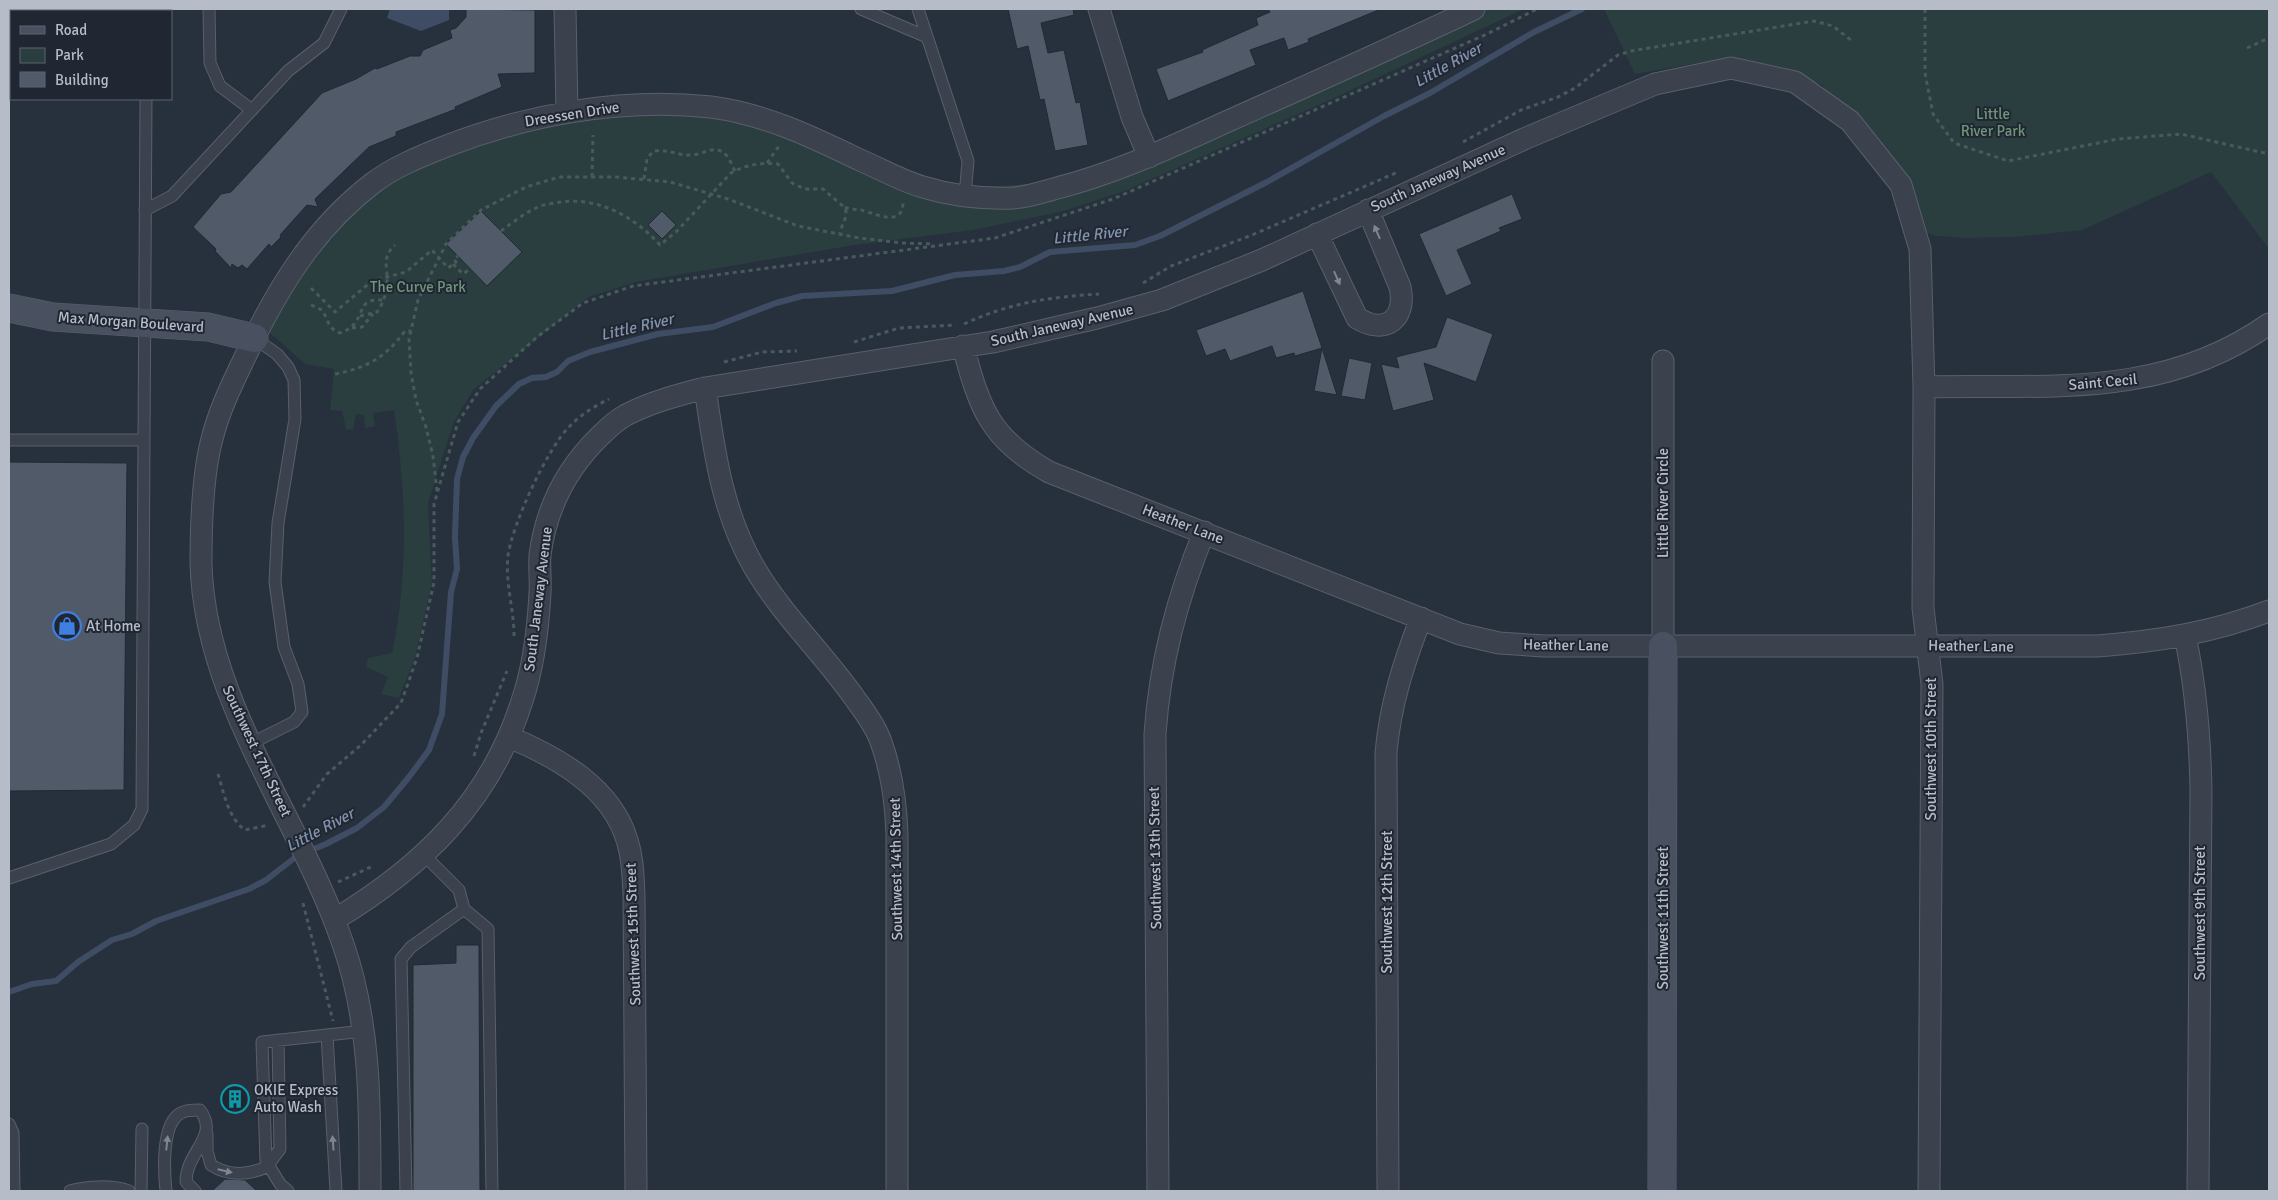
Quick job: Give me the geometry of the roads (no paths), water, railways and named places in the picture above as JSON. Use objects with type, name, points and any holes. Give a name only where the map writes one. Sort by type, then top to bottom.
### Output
[{"type":"street","points":[[565,9],[567,112]]},
{"type":"street","points":[[1099,9],[1132,117],[1148,157]]},
{"type":"street","points":[[965,196],[1020,198],[1078,183],[1148,157],[1474,9]]},
{"type":"street","name":"South Janeway Avenue","points":[[334,920],[371,898],[410,868],[463,813],[486,779],[509,737],[522,701],[532,664],[539,612],[540,556],[550,510],[557,491],[588,448],[625,416],[670,397],[705,388],[993,342],[1097,318],[1162,300],[1262,260],[1524,139],[1655,84],[1731,68],[1795,82],[1850,121],[1867,142],[1901,185],[1920,249],[1923,307]]},
{"type":"street","name":"Dreessen Drive","points":[[254,338],[272,300],[318,233],[374,182],[407,161],[468,138],[514,124],[567,112],[627,105],[709,107],[749,115],[795,129],[920,186],[965,196]]},
{"type":"street","points":[[1316,234],[1357,318],[1366,324],[1388,323],[1397,318],[1401,309],[1402,298],[1400,287],[1368,210]]},
{"type":"street","name":"Southwest 10th Street","points":[[1923,307],[1922,608],[1932,684],[1929,1191]]},
{"type":"street","name":"Max Morgan Boulevard","points":[[9,308],[53,317],[101,322],[144,322],[208,327],[254,338]]},
{"type":"street","name":"Saint Cecil","points":[[1924,388],[2086,386],[2142,379],[2216,354],[2269,324]]},
{"type":"street","name":"Southwest 17th Street","points":[[254,338],[229,390],[211,441],[203,512],[201,566],[205,610],[218,665],[252,743],[317,878],[346,949],[364,1031],[369,1068],[370,1191]]},
{"type":"street","name":"Heather Lane","points":[[963,346],[979,402],[1007,443],[1024,458],[1049,472],[1460,634],[1499,643],[1544,646],[2098,646],[2151,642],[2185,636],[2269,611]]},
{"type":"street","name":"Little River Circle","points":[[1663,361],[1663,646]]},
{"type":"street","name":"Southwest 14th Street","points":[[705,388],[718,473],[728,511],[739,538],[754,568],[861,707],[881,740],[892,779],[896,806],[897,835],[897,1191]]},
{"type":"street","name":"Southwest 13th Street","points":[[1158,1191],[1154,795],[1156,725],[1163,661],[1176,609],[1204,532]]},
{"type":"street","name":"Southwest 12th Street","points":[[1388,1191],[1386,752],[1388,727],[1396,693],[1406,657],[1421,618]]},
{"type":"street","name":"Southwest 9th Street","points":[[2185,636],[2193,675],[2200,748],[2201,790],[2198,1191]]},
{"type":"street","name":"Southwest 11th Street","points":[[1662,1191],[1663,646]]},
{"type":"street","name":"Southwest 15th Street","points":[[509,737],[528,744],[579,774],[601,796],[619,820],[627,841],[633,864],[634,894],[636,1191]]},
{"type":"lane","points":[[209,9],[210,63],[220,86],[252,110]]},
{"type":"lane","points":[[145,210],[172,196],[288,71],[324,43],[341,9]]},
{"type":"lane","points":[[861,9],[927,37]]},
{"type":"lane","points":[[918,9],[968,161],[965,196]]},
{"type":"lane","points":[[9,878],[111,844],[134,825],[142,809],[146,100]]},
{"type":"lane","points":[[252,743],[294,722],[302,712],[298,684],[284,647],[274,582],[278,523],[295,419],[294,380],[288,367],[277,354],[254,338]]},
{"type":"lane","points":[[9,440],[144,440]]},
{"type":"lane","points":[[424,855],[459,890],[464,909],[488,929],[492,1191]]},
{"type":"lane","points":[[406,1191],[401,959],[411,947],[464,909]]},
{"type":"lane","points":[[288,1191],[280,1184],[269,1163],[262,1042],[364,1031]]},
{"type":"lane","points":[[327,1035],[336,1191]]},
{"type":"lane","points":[[171,1191],[166,1164],[166,1142],[170,1124],[181,1113],[200,1110],[207,1119],[207,1151],[211,1165],[222,1172],[252,1174],[269,1163],[280,1149],[278,1040]]},
{"type":"lane","points":[[9,1124],[13,1133],[14,1191]]},
{"type":"lane","points":[[141,1191],[142,1129]]},
{"type":"lane","points":[[195,1191],[186,1182],[186,1170],[207,1132]]},
{"type":"lane","points":[[70,1191],[84,1188],[122,1188],[129,1191]]},
{"type":"water","points":[[390,9],[449,9],[449,20],[421,31],[387,18]]},
{"type":"waterway","name":"Little River","points":[[9,992],[32,984],[56,981],[78,962],[112,940],[132,934],[156,921],[249,889],[266,880],[297,856],[357,828],[384,807],[429,750],[442,714],[451,592],[457,569],[455,537],[457,479],[463,457],[473,438],[496,406],[519,384],[532,378],[546,377],[557,372],[568,361],[590,352],[658,334],[713,327],[776,303],[802,296],[892,291],[955,275],[1004,271],[1020,267],[1050,252],[1135,245],[1160,236],[1267,182],[1384,116],[1430,93],[1534,32],[1582,9]]},
{"type":"place","name":"At Home","points":[[67,626]]},
{"type":"place","name":"OKIE Express Auto Wash","points":[[235,1099]]},
{"type":"park label","name":"Little River Park","points":[[1993,122]]},
{"type":"park label","name":"The Curve Park","points":[[418,287]]}]
